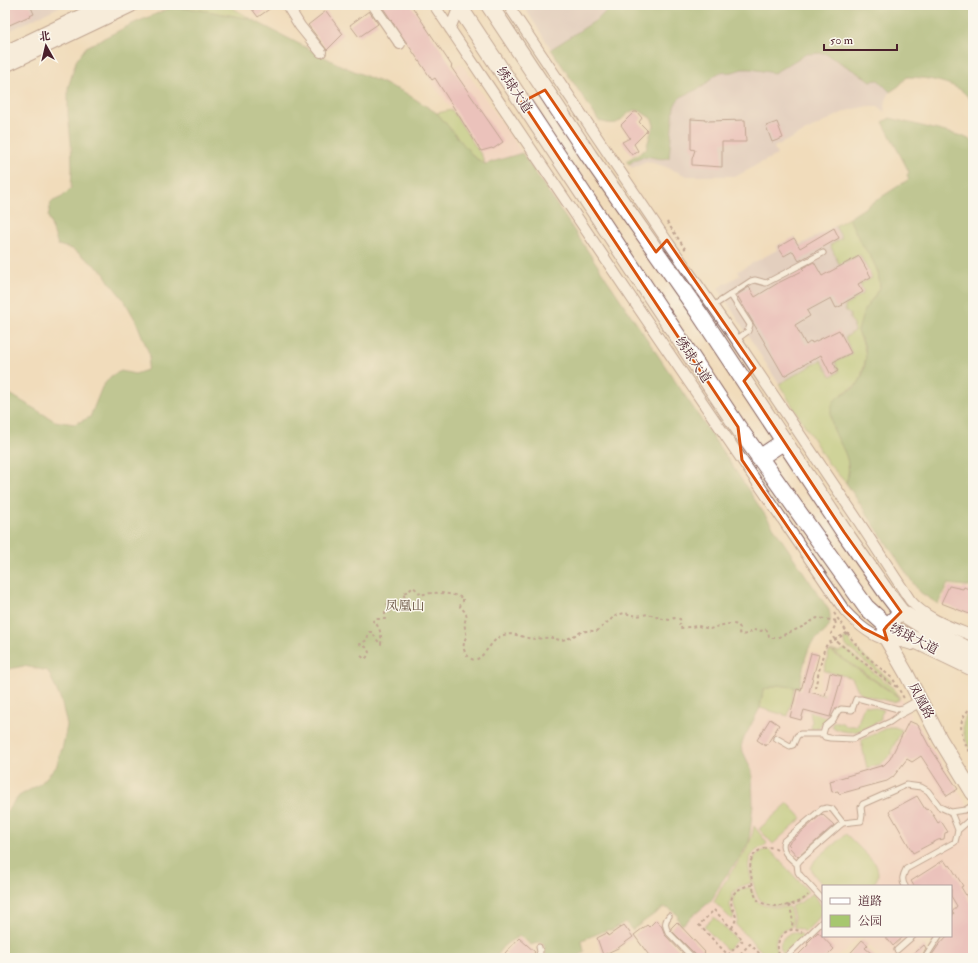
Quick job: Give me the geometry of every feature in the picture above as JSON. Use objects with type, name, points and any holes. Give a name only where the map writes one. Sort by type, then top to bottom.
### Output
[{"type":"main road","points":[[5,53],[105,5]]},
{"type":"main road","points":[[5,65],[131,5]]},
{"type":"main road","name":"绣球大道","points":[[489,5],[589,156],[662,246],[706,310],[731,342],[744,381],[783,442],[888,595],[907,616],[928,629],[973,652]]},
{"type":"main road","name":"绣球大道","points":[[458,6],[759,458],[866,608],[891,634],[973,668]]},
{"type":"main road","points":[[522,102],[545,90]]},
{"type":"main road","points":[[759,458],[783,442]]},
{"type":"main road","points":[[891,634],[907,616]]},
{"type":"main road","name":"凤凰路","points":[[891,634],[940,739],[973,793]]},
{"type":"main road","name":"凤凰路","points":[[891,634],[913,669],[948,738],[973,777]]},
{"type":"street","points":[[287,5],[300,26],[321,52]]},
{"type":"street","points":[[373,5],[400,44]]},
{"type":"street","points":[[434,5],[845,611],[863,628],[878,637],[891,634],[973,676]]},
{"type":"street","points":[[508,5],[662,246],[706,297],[706,310]]},
{"type":"street","points":[[450,29],[458,6]]},
{"type":"street","points":[[706,297],[706,310]]},
{"type":"street","points":[[731,342],[754,368],[915,607],[933,618],[973,636]]},
{"type":"street","points":[[744,381],[754,368]]},
{"type":"street","points":[[738,427],[742,460]]},
{"type":"lane","points":[[706,310],[751,281],[755,280],[766,283],[823,253]]},
{"type":"lane","points":[[730,294],[750,325],[748,331],[731,342]]},
{"type":"lane","points":[[823,734],[825,727],[833,720],[838,711],[841,709],[852,710],[856,699],[898,709],[921,701]]},
{"type":"lane","points":[[776,738],[790,746],[793,745],[797,736],[800,734],[823,734],[825,737],[830,738],[853,739],[890,722],[921,701]]},
{"type":"lane","points":[[797,864],[811,850],[843,824],[861,820],[862,816],[860,807],[863,804],[906,785],[920,787],[928,791],[940,806],[951,812],[965,810],[973,805]]},
{"type":"lane","points":[[822,899],[798,872],[797,864],[783,850],[782,845],[784,841],[822,809],[832,809],[843,824]]},
{"type":"lane","points":[[951,812],[958,830]]},
{"type":"lane","points":[[904,885],[902,882],[906,869],[955,842],[958,830],[973,817]]},
{"type":"lane","points":[[669,916],[666,919],[665,924],[668,932],[693,958]]},
{"type":"lane","points":[[785,958],[822,922]]},
{"type":"lane","points":[[897,950],[912,937]]},
{"type":"lane","points":[[925,958],[938,937]]},
{"type":"lane","points":[[538,958],[540,952],[539,947]]},
{"type":"path","points":[[361,656],[365,658],[367,657],[368,652],[366,647],[360,644],[367,640],[370,632],[372,632],[376,639],[382,644],[377,623],[373,621],[377,619],[385,619],[385,612],[392,611],[393,609],[386,603],[388,601],[401,606],[405,598],[403,593],[414,587],[421,595],[432,592],[463,598],[460,607],[466,612],[467,616],[465,623],[466,637],[463,645],[468,657],[472,660],[477,660],[482,656],[490,644],[499,636],[512,634],[536,639],[567,639],[586,631],[597,631],[615,616],[624,613],[637,616],[648,614],[670,620],[674,618],[680,619],[680,628],[693,626],[710,629],[733,623],[738,625],[740,628],[740,633],[742,634],[749,633],[753,630],[761,631],[765,629],[772,638],[776,638],[802,627],[818,618],[836,620],[836,624],[830,634],[835,640],[891,684],[897,687]]},
{"type":"path","points":[[815,688],[824,650],[827,644],[847,633]]},
{"type":"path","points":[[973,706],[965,712],[961,722],[963,738],[973,758]]},
{"type":"path","points":[[783,850],[767,848],[755,854],[752,858],[750,865],[752,885],[755,896],[759,901],[770,905],[789,905],[803,900],[813,890]]},
{"type":"path","points":[[732,928],[736,919],[732,906],[732,896],[739,888],[752,885]]},
{"type":"path","points":[[789,905],[793,923],[791,930]]},
{"type":"path","points":[[714,910],[732,928],[743,940],[728,955],[699,924],[714,910]]},
{"type":"path","points":[[780,958],[777,944],[782,935],[791,930],[800,931],[807,936]]},
{"type":"path","points":[[736,958],[750,944],[764,958]]},
{"type":"highlighted area","points":[[545,90],[656,252],[667,240],[755,368],[744,381],[844,532],[901,612],[884,630],[887,640],[863,628],[845,611],[742,460],[738,427],[522,102]]},
{"type":"shaded area","points":[[5,5],[63,5],[5,33]]},
{"type":"shaded area","points":[[523,5],[612,5],[598,19],[551,49]]},
{"type":"shaded area","points":[[824,53],[870,81],[878,80],[890,92],[886,100],[884,112],[879,107],[868,106],[846,111],[774,147],[777,155],[737,176],[687,176],[650,162],[644,162],[632,168],[629,164],[638,158],[645,156],[664,159],[671,137],[674,107],[677,101],[681,97],[704,86],[714,75],[742,69],[774,73],[806,54]]},
{"type":"shaded area","points":[[461,63],[522,153],[485,164],[482,156],[452,110],[431,82]]},
{"type":"shaded area","points":[[835,226],[842,238],[839,264],[860,254],[872,278],[865,293],[845,306],[850,314],[851,322],[854,324],[854,331],[848,336],[852,354],[839,372],[831,376],[821,360],[779,384],[718,288],[740,275],[738,271],[777,250],[776,246],[795,237],[800,245]]},
{"type":"shaded area","points":[[828,650],[830,650],[900,697],[911,716],[892,754],[913,764],[931,747],[973,814],[973,897],[971,899],[967,897],[952,909],[952,885],[822,885],[822,937],[860,937],[837,958],[713,958],[682,925],[712,900],[722,881],[739,859],[749,842],[753,804],[746,757],[741,747],[743,740],[760,708],[788,716],[795,687],[816,691],[819,688]]},
{"type":"shaded area","points":[[862,937],[932,937],[907,958],[881,958]]},
{"type":"green space","points":[[174,5],[228,5],[251,19],[195,9],[170,8]]},
{"type":"green space","points":[[612,5],[973,5],[973,104],[960,89],[946,83],[907,77],[899,86],[890,92],[878,80],[871,81],[824,53],[806,54],[774,73],[742,69],[733,72],[719,73],[714,76],[704,86],[681,97],[677,101],[674,107],[669,158],[658,159],[642,157],[629,164],[626,161],[646,149],[654,126],[652,119],[640,111],[634,110],[616,123],[612,124],[599,121],[551,49],[598,19]]},
{"type":"green space","name":"凤凰山","points":[[170,8],[195,9],[251,19],[340,65],[404,92],[437,113],[474,157],[485,164],[522,153],[829,610],[830,624],[825,632],[809,648],[804,663],[799,688],[778,685],[763,690],[760,708],[743,740],[741,747],[752,771],[753,804],[749,842],[739,859],[722,881],[712,900],[682,925],[678,920],[677,914],[667,908],[663,908],[632,930],[625,922],[612,930],[607,930],[582,940],[584,952],[576,958],[548,958],[546,956],[544,945],[540,942],[531,945],[520,936],[505,945],[500,950],[496,958],[5,958],[5,813],[19,796],[40,784],[56,767],[67,725],[61,700],[48,671],[24,666],[5,670],[5,389],[10,394],[55,421],[75,424],[90,417],[102,387],[111,376],[121,371],[135,374],[147,370],[150,356],[136,321],[124,300],[103,272],[72,249],[58,245],[48,216],[51,202],[62,197],[71,188],[72,168],[68,115],[68,88],[76,61],[86,47],[132,24]]},
{"type":"green space","points":[[452,110],[482,156],[485,164],[474,157],[437,113]]},
{"type":"green space","points":[[890,118],[962,136],[973,141],[973,587],[948,584],[938,604],[921,593],[915,586],[846,483],[848,463],[831,420],[831,410],[834,401],[840,395],[856,386],[859,383],[863,373],[866,352],[858,331],[864,310],[880,286],[878,272],[849,218],[909,179],[907,175],[909,172],[883,122]]},
{"type":"green space","points":[[849,218],[878,272],[880,286],[869,303],[858,331],[866,356],[860,381],[842,394],[832,425],[847,460],[848,475],[846,483],[828,463],[779,384],[821,360],[831,376],[839,372],[835,362],[852,354],[845,338],[854,331],[854,324],[850,319],[850,314],[845,310],[845,306],[864,293],[860,284],[872,278],[860,255],[839,264],[830,245],[842,238],[835,226]]},
{"type":"green space","points":[[844,638],[848,638],[852,645],[892,682],[889,682],[847,647],[843,640]]},
{"type":"green space","points":[[845,649],[894,689],[900,697],[832,651],[839,652]]},
{"type":"green space","points":[[830,651],[894,694],[899,698],[899,700],[892,702],[864,695],[858,690],[852,678],[824,671]]},
{"type":"green space","points":[[778,685],[795,687],[788,716],[760,708],[763,690]]},
{"type":"green space","points":[[815,694],[824,694],[819,715],[829,718],[819,727],[812,729],[810,712]]},
{"type":"green space","points":[[864,705],[884,710],[881,715],[881,720],[864,729],[853,732],[841,731],[832,726],[833,722],[838,722],[846,726],[857,726]]},
{"type":"green space","points":[[973,709],[973,754],[963,730],[963,724],[968,714]]},
{"type":"green space","points":[[888,727],[895,727],[902,730],[891,751],[891,754],[881,764],[867,768],[861,742],[862,740]]},
{"type":"green space","points":[[788,803],[802,818],[773,844],[759,829]]},
{"type":"green space","points":[[754,826],[767,843],[757,850],[750,858],[749,866],[751,883],[739,887],[732,893],[730,905],[734,917],[732,920],[714,902],[724,883],[747,848]]},
{"type":"green space","points":[[846,834],[875,863],[878,870],[878,876],[872,885],[823,885],[814,875],[811,868],[815,860]]},
{"type":"green space","points":[[767,849],[771,851],[808,891],[804,896],[793,902],[778,905],[771,905],[760,900],[755,891],[752,879],[752,867],[754,858],[761,851]]},
{"type":"green space","points":[[750,887],[758,902],[770,907],[789,907],[792,917],[792,925],[790,928],[782,931],[776,940],[779,958],[768,958],[736,925],[737,916],[733,897],[735,892],[740,889]]},
{"type":"green space","points":[[812,893],[821,905],[822,910],[819,918],[805,932],[794,928],[794,917],[791,906],[801,902]]},
{"type":"green space","points":[[714,917],[737,940],[727,950],[704,927]]},
{"type":"green space","points":[[793,932],[803,936],[783,954],[780,944],[786,935]]},
{"type":"building","points":[[5,5],[30,5],[34,14],[5,27]]},
{"type":"building","points":[[249,5],[275,5],[258,17]]},
{"type":"building","points":[[381,5],[411,5],[452,66],[451,67],[503,142],[493,149],[481,151],[435,78],[432,80]]},
{"type":"building","points":[[326,11],[343,34],[327,50],[308,25]]},
{"type":"building","points":[[369,11],[378,24],[359,37],[350,25]]},
{"type":"building","points":[[634,112],[637,112],[642,118],[639,122],[647,130],[634,144],[638,151],[632,155],[622,142],[630,138],[621,125]]},
{"type":"building","points":[[691,119],[708,121],[745,120],[746,142],[722,142],[722,167],[692,165],[695,150],[691,149]]},
{"type":"building","points":[[777,122],[783,138],[772,142],[766,126]]},
{"type":"building","points":[[834,228],[839,238],[799,261],[793,251],[784,256],[778,247],[794,238],[800,248]]},
{"type":"building","points":[[859,256],[871,277],[858,284],[863,292],[836,308],[831,298],[807,311],[810,316],[795,325],[806,345],[811,341],[812,343],[839,330],[851,353],[833,362],[838,371],[831,375],[821,355],[784,376],[737,295],[749,287],[755,297],[804,270],[802,268],[814,262],[822,276]]},
{"type":"building","points":[[949,586],[963,589],[964,587],[973,591],[972,615],[941,603]]},
{"type":"building","points":[[811,653],[819,655],[809,692],[825,696],[830,673],[842,676],[830,717],[804,710],[801,720],[790,717],[797,689],[801,690]]},
{"type":"building","points":[[770,719],[779,725],[766,746],[757,740]]},
{"type":"building","points":[[909,721],[918,725],[929,746],[958,789],[947,796],[921,756],[912,762],[907,759],[893,777],[887,781],[839,794],[838,791],[832,792],[830,781],[884,765],[890,759]]},
{"type":"building","points":[[917,796],[925,809],[930,810],[938,823],[941,821],[948,832],[945,833],[944,839],[938,840],[913,853],[889,811]]},
{"type":"building","points":[[822,814],[834,825],[798,857],[788,844]]},
{"type":"building","points":[[944,860],[948,866],[950,865],[963,886],[961,887],[973,907],[973,958],[930,958],[946,937],[952,937],[952,916],[954,913],[952,912],[957,906],[952,898],[952,885],[913,885],[911,881]]},
{"type":"building","points":[[656,920],[662,927],[665,935],[687,958],[652,958],[648,954],[634,935],[647,925],[649,927]]},
{"type":"building","points":[[677,922],[710,958],[697,958],[696,955],[671,930]]},
{"type":"building","points":[[624,925],[633,937],[618,948],[603,955],[597,938],[607,933],[608,936]]},
{"type":"building","points":[[818,932],[834,949],[825,958],[795,958],[808,945],[807,943]]},
{"type":"building","points":[[886,937],[903,937],[893,946]]},
{"type":"building","points":[[519,938],[535,952],[529,958],[510,958],[505,953]]},
{"type":"building","points":[[862,940],[868,945],[865,948],[877,958],[846,958]]},
{"type":"building","points":[[924,945],[926,948],[921,958],[909,958]]}]
